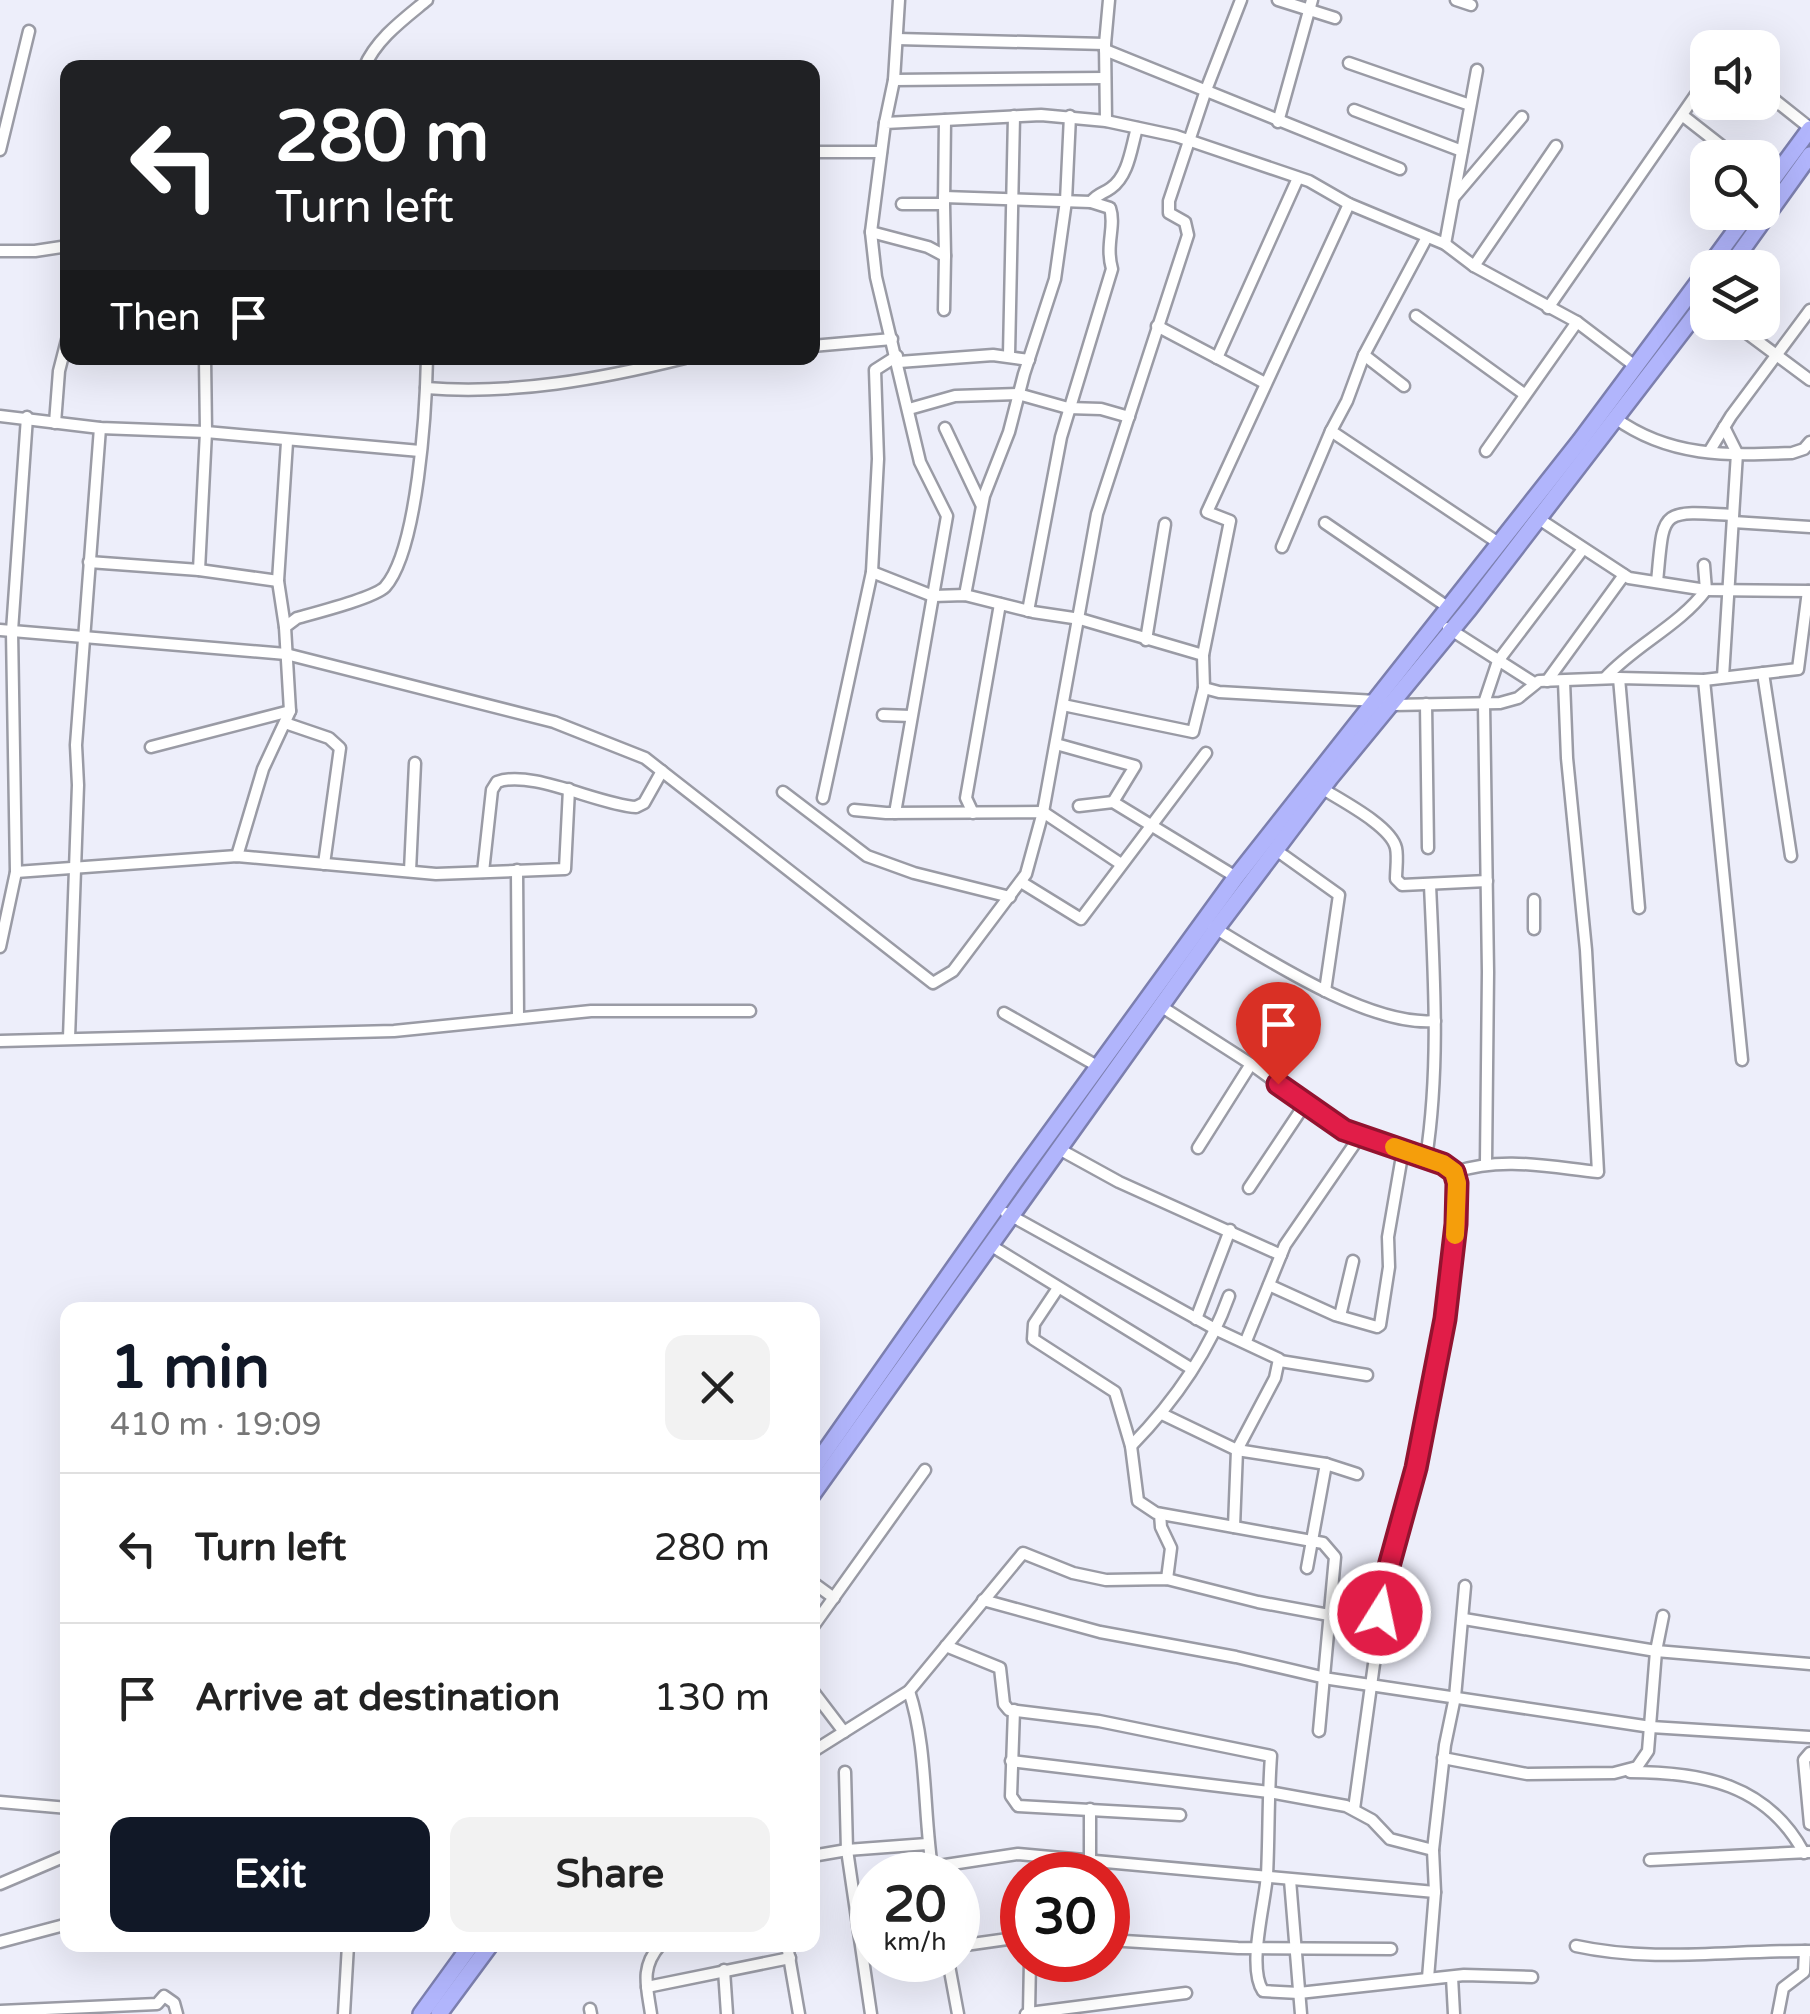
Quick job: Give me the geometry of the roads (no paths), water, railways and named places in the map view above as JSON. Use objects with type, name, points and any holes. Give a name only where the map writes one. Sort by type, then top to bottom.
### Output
[{"type":"highway","points":[[1780,166],[1810,128]]},
{"type":"highway","points":[[1743,250],[1809,158]]},
{"type":"highway","points":[[820,1459],[1003,1212],[1100,1068],[1210,925],[1393,705],[1445,626],[1450,608],[1690,292]]},
{"type":"highway","points":[[820,1484],[990,1245],[1003,1212],[1060,1149],[1162,1007],[1236,877],[1376,701],[1539,518],[1690,322]]},
{"type":"highway","points":[[421,2014],[466,1952]]},
{"type":"highway","points":[[439,2014],[485,1952]]},
{"type":"street","points":[[367,60],[393,29],[427,0]]},
{"type":"street","points":[[895,813],[947,516],[920,462],[876,277],[871,232],[894,80],[899,0]]},
{"type":"street","points":[[1106,121],[1109,0]]},
{"type":"street","points":[[6,630],[286,654],[554,722],[645,758],[932,983],[953,970],[1026,874],[1043,812],[1097,514],[1188,234],[1186,222],[1169,213],[1169,201],[1241,0]]},
{"type":"street","points":[[1278,0],[1311,5],[1335,18]]},
{"type":"street","points":[[1456,0],[1472,5]]},
{"type":"street","points":[[1278,122],[1311,5]]},
{"type":"street","points":[[0,150],[30,31]]},
{"type":"street","points":[[897,39],[1105,47],[1278,122],[1400,169]]},
{"type":"street","points":[[1349,63],[1470,105]]},
{"type":"street","points":[[1445,244],[1477,70]]},
{"type":"street","points":[[894,80],[1105,78]]},
{"type":"street","points":[[1548,308],[1690,103]]},
{"type":"street","points":[[1780,104],[1810,128]]},
{"type":"street","points":[[1354,110],[1462,151]]},
{"type":"street","points":[[1682,115],[1714,140]]},
{"type":"street","points":[[1009,355],[1014,116]]},
{"type":"street","points":[[885,124],[1070,116],[1154,130],[1298,178],[1445,244],[1474,266],[1577,322],[1635,366]]},
{"type":"street","points":[[966,595],[982,506],[1010,432],[1018,394],[1056,279],[1066,201],[1070,116]]},
{"type":"street","points":[[1454,197],[1522,117]]},
{"type":"street","points":[[944,310],[945,120]]},
{"type":"street","points":[[1092,202],[1124,174],[1137,128]]},
{"type":"street","points":[[1474,266],[1556,146]]},
{"type":"street","points":[[820,152],[881,152]]},
{"type":"street","points":[[1217,358],[1298,178]]},
{"type":"street","points":[[902,204],[1013,198],[1092,202],[1110,208],[1114,218],[1108,240],[1112,269],[1068,408],[1028,611]]},
{"type":"street","points":[[1063,705],[1193,732],[1204,688],[1203,655],[1230,521],[1207,512],[1349,204]]},
{"type":"street","points":[[871,232],[928,246],[945,256]]},
{"type":"street","points":[[1282,547],[1364,354],[1427,237]]},
{"type":"street","points":[[0,251],[60,247]]},
{"type":"street","points":[[1709,452],[1810,310]]},
{"type":"street","points":[[1416,316],[1524,394]]},
{"type":"street","points":[[1486,452],[1577,322]]},
{"type":"street","points":[[1157,326],[1266,382]]},
{"type":"street","points":[[820,345],[892,339]]},
{"type":"street","points":[[1757,340],[1810,380]]},
{"type":"street","points":[[1364,354],[1404,386]]},
{"type":"street","points":[[823,798],[872,572],[878,459],[875,370],[898,359],[1009,355],[1029,360]]},
{"type":"street","points":[[55,423],[60,365]]},
{"type":"street","points":[[200,570],[205,365]]},
{"type":"street","points":[[286,627],[297,618],[383,590],[397,568],[409,525],[420,451],[426,365]]},
{"type":"street","points":[[426,388],[572,384],[655,365]]},
{"type":"street","points":[[908,409],[955,396],[1018,394],[1068,408],[1102,409],[1129,417]]},
{"type":"street","points":[[0,416],[100,428],[206,432],[420,451]]},
{"type":"street","points":[[0,947],[3,905],[16,872],[6,630],[26,417]]},
{"type":"street","points":[[1615,418],[1661,445],[1709,452],[1792,452],[1804,449],[1810,442]]},
{"type":"street","points":[[1723,677],[1737,454],[1724,427]]},
{"type":"street","points":[[69,1038],[76,745],[100,428]]},
{"type":"street","points":[[946,428],[982,506]]},
{"type":"street","points":[[1331,431],[1500,544]]},
{"type":"street","points":[[237,856],[263,769],[287,717],[286,627],[278,581],[287,442]]},
{"type":"street","points":[[1657,582],[1662,526],[1668,518],[1688,512],[1810,527]]},
{"type":"street","points":[[1204,688],[1393,705],[1484,703],[1508,702],[1534,683],[1546,681],[1704,680],[1804,668],[1809,591],[1706,590],[1624,574],[1539,518]]},
{"type":"street","points":[[1326,523],[1450,608]]},
{"type":"street","points":[[1146,640],[1165,524]]},
{"type":"street","points":[[1486,1163],[1484,703],[1498,661],[1583,549]]},
{"type":"street","points":[[89,562],[200,570],[278,581]]},
{"type":"street","points":[[1605,678],[1696,604],[1706,590],[1704,565]]},
{"type":"street","points":[[872,572],[933,596],[966,595],[1080,619],[1203,655]]},
{"type":"street","points":[[1546,681],[1624,574]]},
{"type":"street","points":[[972,813],[966,798],[1000,604]]},
{"type":"street","points":[[1445,626],[1534,683]]},
{"type":"street","points":[[1763,673],[1791,856]]},
{"type":"street","points":[[1619,678],[1640,908]]},
{"type":"street","points":[[1704,680],[1742,1060]]},
{"type":"street","points":[[1162,1007],[1251,1064],[1339,1128],[1426,1158],[1454,1172],[1486,1163],[1598,1172],[1594,1063],[1567,758],[1564,681]]},
{"type":"street","points":[[1426,704],[1428,848]]},
{"type":"street","points":[[883,715],[911,716]]},
{"type":"street","points":[[151,747],[287,717],[329,738],[340,748],[324,864]]},
{"type":"street","points":[[1056,744],[1136,766],[1113,802]]},
{"type":"street","points":[[1021,882],[1081,920],[1206,752]]},
{"type":"street","points":[[410,872],[415,763]]},
{"type":"street","points":[[484,872],[494,786],[502,780],[569,790],[636,807],[644,802],[662,771]]},
{"type":"street","points":[[1323,789],[1393,840],[1398,853],[1397,882],[1410,886],[1486,882]]},
{"type":"street","points":[[16,872],[237,856],[410,872],[565,868],[569,790]]},
{"type":"street","points":[[783,792],[867,856],[914,873],[1010,897]]},
{"type":"street","points":[[1079,806],[1113,802],[1236,877]]},
{"type":"street","points":[[854,810],[1043,812],[1121,864]]},
{"type":"street","points":[[1276,850],[1339,894],[1325,991]]},
{"type":"street","points":[[516,870],[518,1018]]},
{"type":"street","points":[[1426,1158],[1435,1020],[1430,885]]},
{"type":"street","points":[[1534,900],[1534,930]]},
{"type":"street","points":[[1210,925],[1325,991],[1413,1023],[1435,1020]]},
{"type":"street","points":[[0,1042],[351,1033],[591,1011],[750,1011]]},
{"type":"street","points":[[1004,1013],[1100,1068]]},
{"type":"street","points":[[1198,1148],[1251,1064]]},
{"type":"street","points":[[1248,1188],[1306,1104]]},
{"type":"street","points":[[1246,1341],[1300,1219],[1360,1136]]},
{"type":"street","points":[[1060,1149],[1119,1182],[1281,1255]]},
{"type":"street","points":[[1269,1285],[1340,1316],[1377,1326],[1382,1322],[1388,1237],[1402,1150]]},
{"type":"street","points":[[1354,1810],[1386,1577],[1416,1468],[1438,1357],[1456,1224],[1454,1172]]},
{"type":"street","points":[[1003,1212],[1217,1330],[1271,1352],[1280,1360],[1368,1376]]},
{"type":"street","points":[[1196,1318],[1230,1230]]},
{"type":"street","points":[[990,1245],[1192,1368]]},
{"type":"street","points":[[1340,1316],[1352,1262]]},
{"type":"street","points":[[1058,1288],[1034,1324],[1033,1338],[1115,1392],[1132,1446],[1138,1501],[1160,1514],[1324,1543],[1335,1557],[1318,1732]]},
{"type":"street","points":[[1132,1446],[1162,1414],[1217,1330],[1229,1296]]},
{"type":"street","points":[[1234,1527],[1236,1450],[1280,1360]]},
{"type":"street","points":[[1162,1414],[1236,1450],[1326,1464],[1358,1474]]},
{"type":"street","points":[[1307,1568],[1326,1464]]},
{"type":"street","points":[[820,1617],[925,1470]]},
{"type":"street","points":[[1160,1514],[1171,1548],[1167,1579]]},
{"type":"street","points":[[820,1747],[909,1691],[1024,1553],[1073,1573],[1106,1580],[1167,1579],[1328,1615]]},
{"type":"street","points":[[1428,1978],[1436,1892],[1432,1850],[1455,1697],[1465,1586]]},
{"type":"street","points":[[820,1588],[834,1598]]},
{"type":"street","points":[[983,1600],[1100,1632],[1324,1678],[1651,1727],[1810,1737]]},
{"type":"street","points":[[1629,1772],[1648,1752],[1662,1616]]},
{"type":"street","points":[[1464,1619],[1656,1651],[1810,1664]]},
{"type":"street","points":[[946,1646],[1000,1668],[1004,1704],[1009,1710],[1099,1722],[1272,1756],[1258,1947],[1263,1991],[1299,1993],[1452,1976],[1532,1977]]},
{"type":"street","points":[[909,1691],[916,1712],[929,1852]]},
{"type":"street","points":[[820,1700],[844,1732]]},
{"type":"street","points":[[1014,1710],[1012,1796],[1018,1806],[1180,1815]]},
{"type":"street","points":[[1810,1753],[1804,1760],[1810,1824]]},
{"type":"street","points":[[1443,1758],[1528,1774],[1682,1772],[1735,1789],[1764,1804],[1781,1818],[1807,1852]]},
{"type":"street","points":[[1011,1760],[1268,1792],[1354,1810],[1372,1820],[1390,1839],[1432,1850]]},
{"type":"street","points":[[845,1772],[847,1850],[871,2014]]},
{"type":"street","points":[[0,1802],[60,1807]]},
{"type":"street","points":[[1090,1810],[1090,1852]]},
{"type":"street","points":[[820,1855],[928,1844]]},
{"type":"street","points":[[1650,1860],[1807,1852]]},
{"type":"street","points":[[0,1884],[60,1858]]},
{"type":"street","points":[[1130,1864],[1436,1892]]},
{"type":"street","points":[[1290,1880],[1301,2014]]},
{"type":"street","points":[[0,1942],[60,1926]]},
{"type":"street","points":[[1130,1941],[1390,1949]]},
{"type":"street","points":[[1576,1946],[1642,1956],[1808,1951],[1808,1967],[1784,1988],[1778,2014]]},
{"type":"street","points":[[344,2014],[348,1952]]},
{"type":"street","points":[[651,2014],[648,1959],[654,1952]]},
{"type":"street","points":[[789,1952],[799,2014]]},
{"type":"street","points":[[647,1987],[790,1958]]},
{"type":"street","points":[[724,1970],[728,2014]]},
{"type":"street","points":[[1452,1976],[1454,2014]]},
{"type":"street","points":[[952,1982],[958,2014]]},
{"type":"street","points":[[1029,1982],[1027,2014],[1186,1993]]},
{"type":"street","points":[[0,2012],[157,2004],[164,1996],[174,2003],[177,2014]]}]
